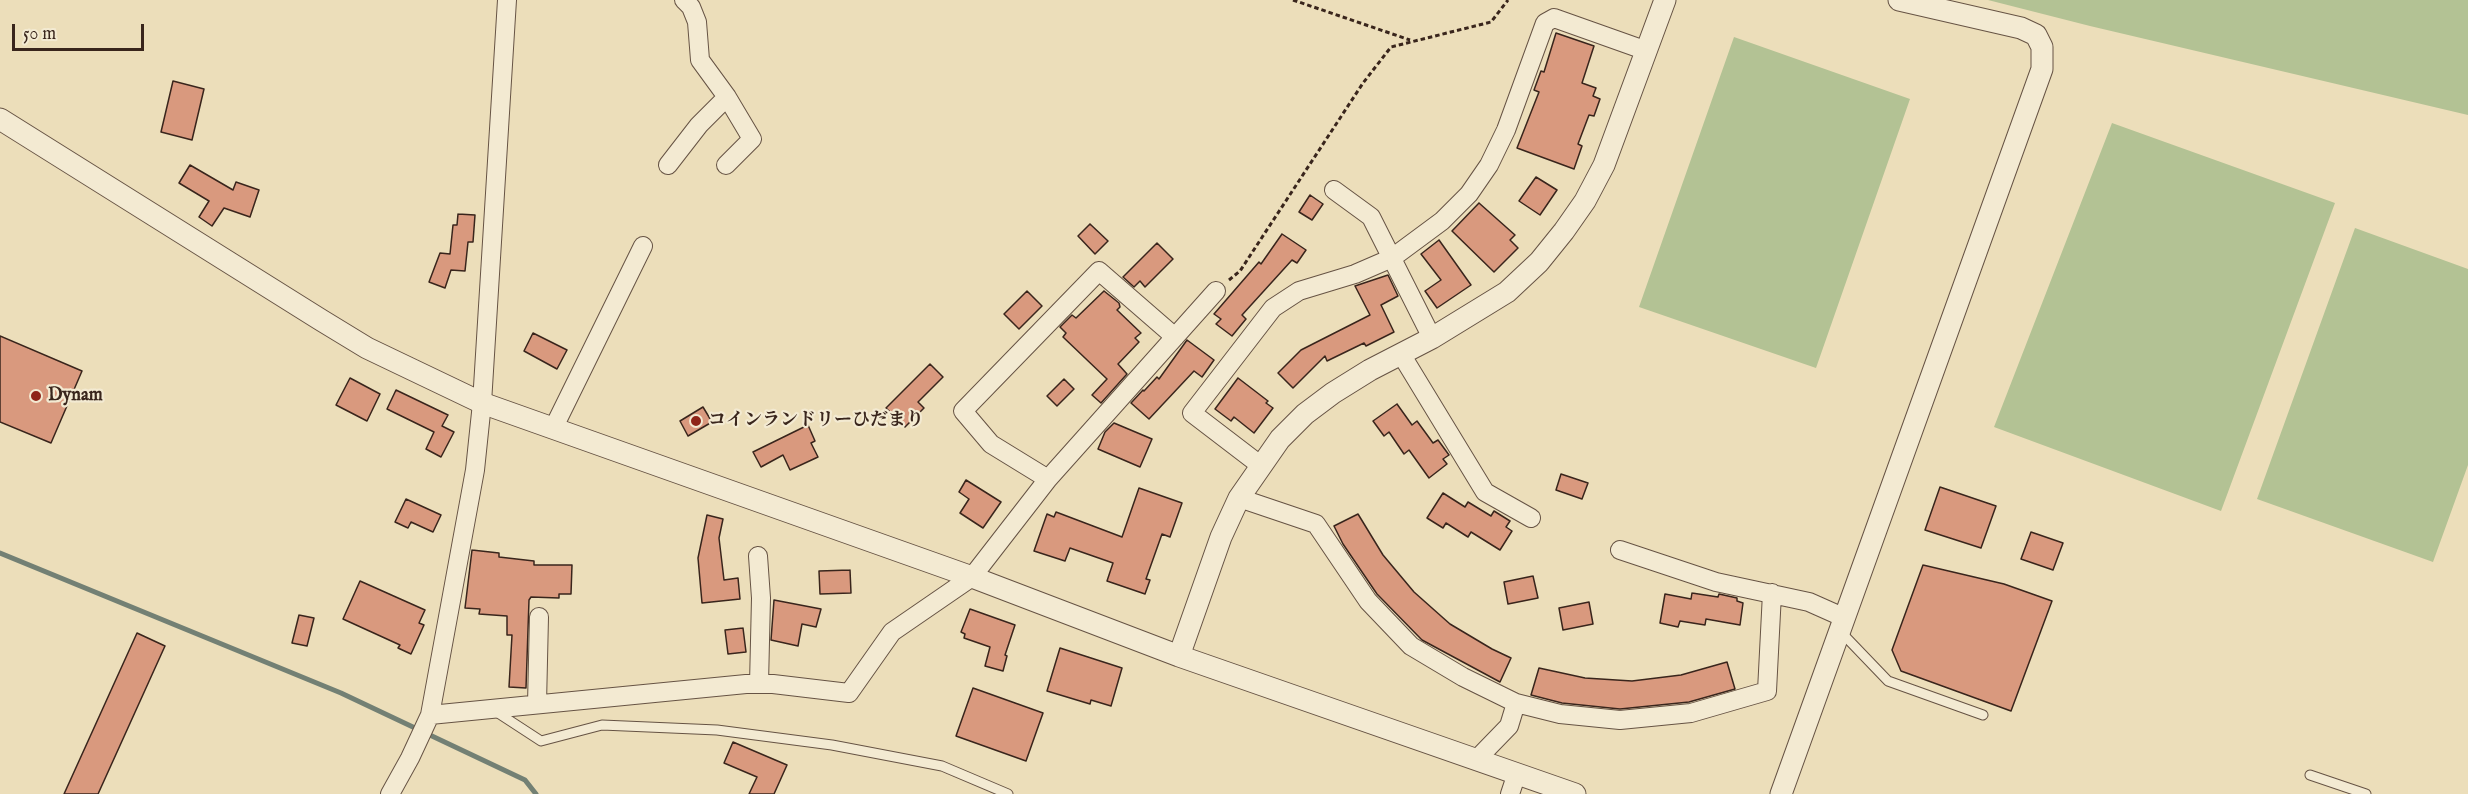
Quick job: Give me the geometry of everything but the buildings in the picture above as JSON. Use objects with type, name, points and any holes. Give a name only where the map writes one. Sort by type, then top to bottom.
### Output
[{"type":"street","points":[[390,794],[430,715],[475,470],[482,404],[507,0]]},
{"type":"street","points":[[684,0],[691,7],[697,22],[700,60],[727,96],[752,138],[726,165]]},
{"type":"street","points":[[1179,656],[1221,537],[1239,498],[1280,439],[1315,407],[1370,370],[1432,338],[1507,292],[1539,261],[1564,231],[1585,201],[1604,165],[1665,0]]},
{"type":"street","points":[[1781,794],[2042,69],[2044,58],[2036,35],[2021,28],[1899,0]]},
{"type":"street","points":[[1260,465],[1192,413],[1273,308],[1299,291],[1355,274],[1392,258],[1442,221],[1469,194],[1489,165],[1506,130],[1545,23],[1554,18],[1647,51]]},
{"type":"street","points":[[668,165],[699,124],[727,96]]},
{"type":"street","points":[[0,119],[367,348],[482,404],[972,577],[1179,656],[1575,794]]},
{"type":"street","points":[[1334,190],[1371,217],[1432,338]]},
{"type":"street","points":[[553,429],[643,246]]},
{"type":"street","points":[[1048,479],[991,444],[963,411],[1099,271],[1175,337]]},
{"type":"street","points":[[430,715],[759,684],[849,693],[892,632],[972,577],[1048,479],[1215,291]]},
{"type":"street","points":[[1401,354],[1485,492],[1531,518]]},
{"type":"street","points":[[1239,498],[1316,524],[1368,601],[1412,646],[1463,677],[1516,703],[1560,714],[1620,720],[1690,713],[1767,691],[1772,592]]},
{"type":"street","points":[[1620,550],[1716,582],[1772,592],[1809,602],[1842,625]]},
{"type":"street","points":[[758,556],[761,598],[759,684]]},
{"type":"street","points":[[537,704],[539,617]]},
{"type":"street","points":[[1477,759],[1509,726],[1516,703]]},
{"type":"street","points":[[1510,794],[1517,773]]},
{"type":"lane","points":[[1842,625],[1888,681],[1983,715]]},
{"type":"lane","points":[[493,709],[541,741],[603,725],[717,730],[832,745],[942,766],[1008,794]]},
{"type":"lane","points":[[2310,775],[2366,794]]},
{"type":"path","points":[[1293,0],[1412,40]]},
{"type":"path","points":[[1215,291],[1240,271],[1363,83],[1391,47],[1491,22],[1508,0]]},
{"type":"green space","points":[[1988,0],[2468,0],[2468,115],[2090,26]]},
{"type":"green space","points":[[1734,37],[1910,99],[1816,368],[1639,307]]},
{"type":"green space","points":[[2112,123],[2335,203],[2221,511],[1994,427]]},
{"type":"green space","points":[[2355,228],[2468,269],[2468,465],[2433,562],[2257,499]]},
{"type":"waterway","points":[[0,553],[341,693],[525,780],[536,794]]},
{"type":"place","name":"Dynam","points":[[36,396]]},
{"type":"place","name":"コインランドリーひだまり","points":[[696,421]]}]
